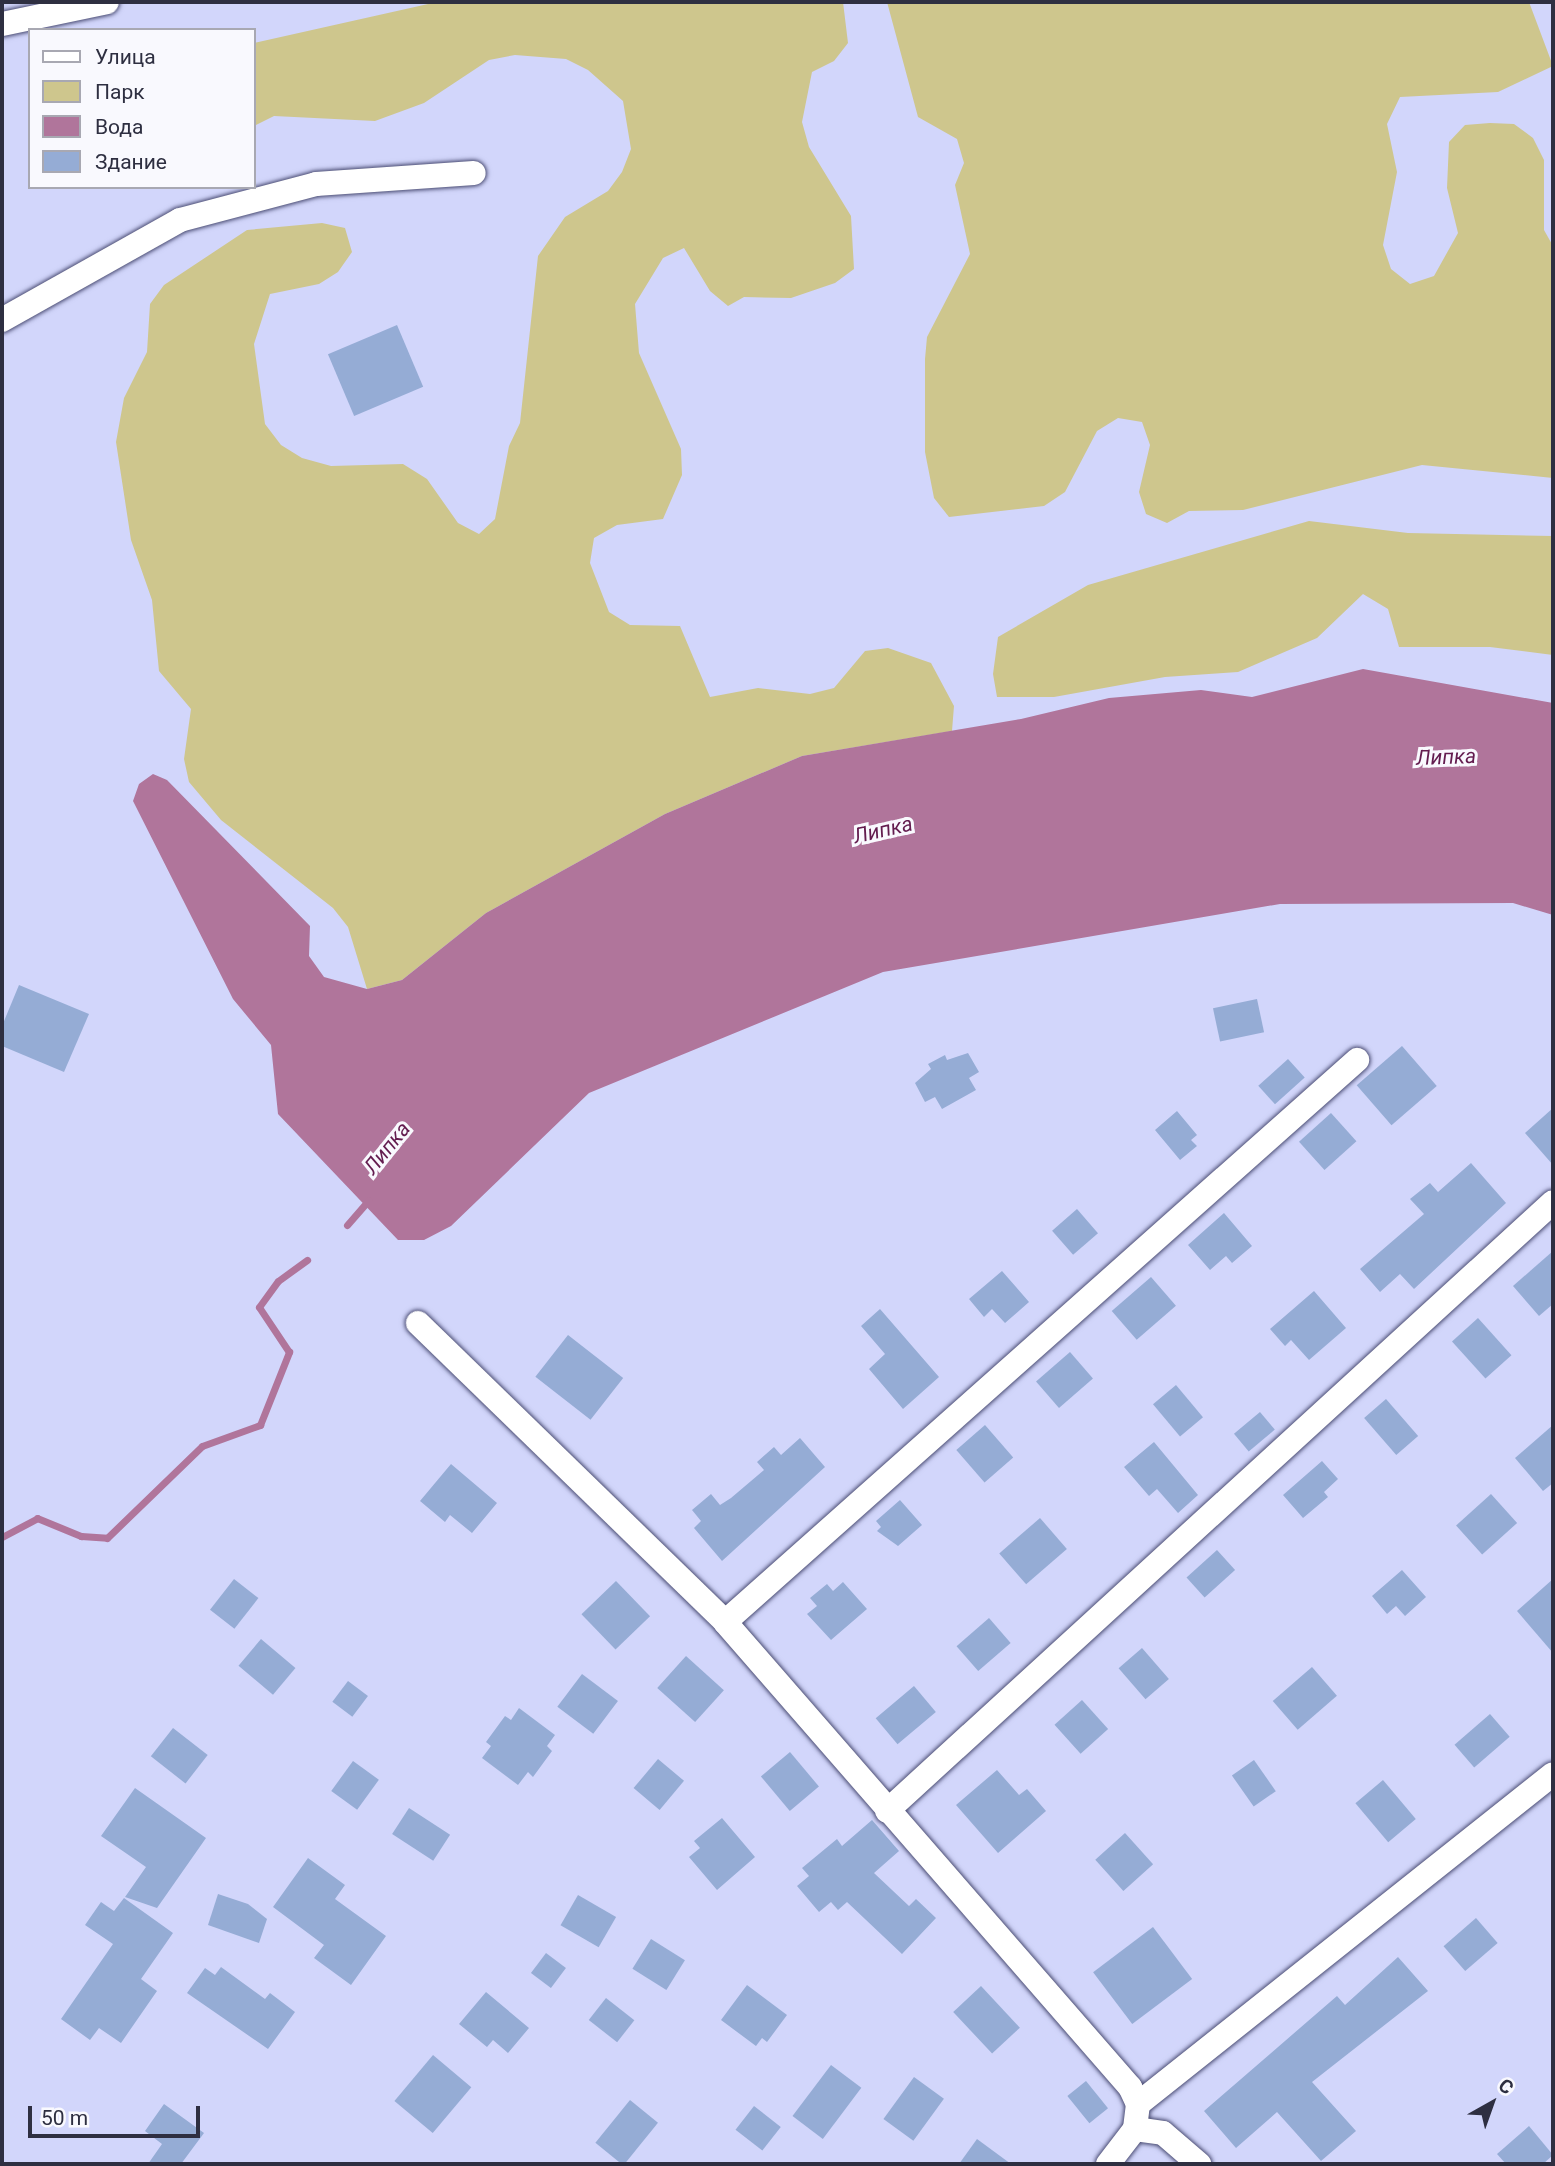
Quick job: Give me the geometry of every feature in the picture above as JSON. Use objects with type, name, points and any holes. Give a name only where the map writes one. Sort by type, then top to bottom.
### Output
[{"type":"street","points":[[2,24],[107,2]]},
{"type":"street","points":[[2,320],[180,220],[316,184],[474,173]]},
{"type":"street","points":[[725,1622],[1357,1060]]},
{"type":"street","points":[[887,1811],[1553,1202]]},
{"type":"street","points":[[418,1323],[725,1622],[1130,2087],[1138,2104],[1135,2129],[1108,2164]]},
{"type":"street","points":[[1138,2104],[1553,1774]]},
{"type":"street","points":[[1135,2129],[1163,2133],[1199,2164]]},
{"type":"green space","points":[[437,2],[843,2],[848,43],[834,61],[812,72],[802,122],[809,147],[851,216],[854,269],[835,283],[791,298],[744,297],[728,306],[710,291],[684,248],[663,258],[635,304],[639,353],[681,449],[682,475],[663,519],[617,525],[594,538],[590,563],[609,612],[630,625],[680,626],[710,697],[758,688],[810,694],[834,688],[865,651],[888,648],[931,663],[954,706],[952,731],[802,756],[665,814],[486,913],[402,980],[367,989],[348,927],[333,908],[221,820],[189,782],[184,759],[191,709],[159,671],[152,600],[131,540],[116,442],[124,398],[147,352],[150,304],[164,285],[247,230],[322,223],[345,228],[352,252],[338,272],[319,284],[270,294],[254,344],[265,424],[281,445],[302,458],[331,466],[403,464],[427,479],[458,523],[479,534],[495,519],[509,446],[520,423],[538,256],[565,217],[608,191],[622,172],[631,149],[623,101],[588,70],[566,59],[515,55],[489,60],[424,103],[375,121],[274,116],[256,125],[256,43]]},
{"type":"green space","points":[[887,2],[1529,2],[1553,66],[1498,92],[1400,97],[1387,124],[1397,172],[1383,245],[1391,269],[1410,284],[1434,276],[1458,233],[1447,188],[1449,142],[1465,125],[1490,123],[1514,124],[1533,138],[1544,160],[1544,230],[1553,246],[1553,478],[1422,465],[1243,510],[1189,511],[1167,523],[1146,514],[1139,492],[1150,445],[1142,422],[1118,418],[1097,431],[1065,492],[1044,506],[949,517],[934,498],[925,452],[925,359],[927,337],[970,254],[955,185],[964,163],[957,139],[918,117]]},
{"type":"green space","points":[[1309,521],[1408,533],[1553,536],[1553,655],[1490,647],[1399,647],[1388,609],[1363,594],[1317,638],[1238,672],[1165,677],[1054,697],[997,697],[993,674],[998,637],[1088,585]]},
{"type":"water","points":[[1363,669],[1553,703],[1553,915],[1513,903],[1280,904],[883,972],[589,1093],[451,1226],[424,1240],[398,1240],[278,1114],[271,1045],[233,999],[133,801],[139,784],[153,774],[167,780],[310,926],[309,956],[324,977],[367,989],[402,980],[486,913],[665,814],[802,756],[1021,719],[1109,698],[1201,690],[1252,697]]},
{"type":"building","points":[[397,325],[423,387],[354,416],[328,354]]},
{"type":"building","points":[[19,985],[89,1014],[64,1072],[2,1046],[2,1026]]},
{"type":"building","points":[[1257,999],[1264,1032],[1220,1042],[1213,1008]]},
{"type":"building","points":[[1402,1046],[1437,1086],[1391,1125],[1357,1085]]},
{"type":"building","points":[[968,1053],[979,1072],[969,1078],[976,1090],[942,1109],[935,1097],[925,1102],[915,1083],[931,1069],[928,1064],[945,1055],[947,1060]]},
{"type":"building","points":[[1288,1059],[1305,1078],[1275,1104],[1258,1086]]},
{"type":"building","points":[[1553,1108],[1553,1165],[1525,1133]]},
{"type":"building","points":[[1177,1111],[1197,1135],[1191,1140],[1197,1146],[1180,1160],[1155,1130]]},
{"type":"building","points":[[1331,1113],[1356,1141],[1324,1170],[1299,1142]]},
{"type":"building","points":[[1471,1163],[1506,1203],[1414,1289],[1400,1274],[1380,1292],[1360,1269],[1424,1214],[1410,1199],[1430,1183],[1438,1192]]},
{"type":"building","points":[[1077,1209],[1098,1233],[1073,1255],[1052,1231]]},
{"type":"building","points":[[1224,1213],[1252,1246],[1232,1263],[1226,1256],[1210,1270],[1188,1245]]},
{"type":"building","points":[[1553,1251],[1553,1304],[1539,1316],[1513,1286]]},
{"type":"building","points":[[1002,1271],[1029,1302],[1005,1323],[992,1309],[984,1317],[969,1299]]},
{"type":"building","points":[[1151,1277],[1176,1306],[1137,1340],[1112,1311]]},
{"type":"building","points":[[1314,1291],[1346,1328],[1309,1360],[1291,1340],[1285,1346],[1270,1329]]},
{"type":"building","points":[[880,1309],[939,1377],[903,1409],[869,1369],[885,1354],[861,1326]]},
{"type":"building","points":[[1478,1318],[1511,1355],[1485,1379],[1452,1341]]},
{"type":"building","points":[[568,1335],[623,1378],[591,1420],[535,1377]]},
{"type":"building","points":[[1070,1352],[1093,1378],[1059,1408],[1036,1382]]},
{"type":"building","points":[[1176,1385],[1203,1417],[1180,1436],[1153,1404]]},
{"type":"building","points":[[1386,1399],[1418,1436],[1396,1455],[1364,1418]]},
{"type":"building","points":[[1260,1412],[1275,1430],[1249,1451],[1234,1434]]},
{"type":"building","points":[[985,1425],[1013,1457],[985,1482],[956,1450]]},
{"type":"building","points":[[1553,1425],[1553,1483],[1543,1491],[1515,1458]]},
{"type":"building","points":[[800,1438],[825,1467],[722,1561],[694,1528],[701,1521],[692,1510],[711,1494],[720,1505],[731,1498],[764,1470],[757,1462],[774,1447],[781,1455]]},
{"type":"building","points":[[1154,1442],[1198,1495],[1178,1513],[1157,1489],[1149,1496],[1124,1467]]},
{"type":"building","points":[[1322,1461],[1338,1479],[1324,1492],[1328,1497],[1303,1518],[1283,1495]]},
{"type":"building","points":[[451,1464],[497,1503],[472,1533],[450,1515],[445,1522],[420,1501]]},
{"type":"building","points":[[1491,1494],[1517,1523],[1482,1554],[1456,1525]]},
{"type":"building","points":[[900,1500],[922,1525],[898,1546],[877,1531],[881,1527],[876,1521]]},
{"type":"building","points":[[1040,1518],[1067,1549],[1026,1584],[999,1553]]},
{"type":"building","points":[[1217,1550],[1235,1570],[1205,1597],[1187,1577]]},
{"type":"building","points":[[1402,1570],[1426,1597],[1405,1616],[1396,1606],[1387,1614],[1372,1596]]},
{"type":"building","points":[[234,1579],[258,1598],[234,1629],[210,1610]]},
{"type":"building","points":[[1553,1579],[1553,1653],[1517,1611]]},
{"type":"building","points":[[616,1581],[650,1616],[616,1650],[581,1614]]},
{"type":"building","points":[[843,1582],[867,1609],[831,1640],[807,1614],[817,1606],[810,1598],[827,1584],[833,1591]]},
{"type":"building","points":[[989,1618],[1011,1643],[978,1671],[957,1646]]},
{"type":"building","points":[[261,1639],[295,1668],[273,1695],[239,1666]]},
{"type":"building","points":[[1142,1648],[1169,1679],[1146,1699],[1119,1668]]},
{"type":"building","points":[[686,1656],[724,1690],[695,1722],[657,1688]]},
{"type":"building","points":[[1312,1667],[1337,1696],[1298,1730],[1273,1701]]},
{"type":"building","points":[[582,1674],[618,1701],[593,1734],[557,1707]]},
{"type":"building","points":[[348,1681],[368,1696],[352,1717],[332,1702]]},
{"type":"building","points":[[914,1686],[936,1712],[898,1744],[876,1718]]},
{"type":"building","points":[[1082,1700],[1108,1729],[1081,1754],[1055,1725]]},
{"type":"building","points":[[519,1708],[555,1735],[547,1746],[552,1751],[533,1777],[528,1772],[518,1785],[482,1758],[491,1746],[486,1742],[505,1716],[511,1720]]},
{"type":"building","points":[[1490,1714],[1510,1737],[1474,1767],[1455,1745]]},
{"type":"building","points":[[173,1728],[208,1755],[186,1783],[151,1756]]},
{"type":"building","points":[[790,1752],[819,1786],[790,1811],[761,1776]]},
{"type":"building","points":[[658,1759],[684,1781],[660,1810],[634,1788]]},
{"type":"building","points":[[1254,1760],[1276,1791],[1254,1807],[1232,1775]]},
{"type":"building","points":[[353,1761],[379,1780],[357,1810],[331,1791]]},
{"type":"building","points":[[997,1770],[1019,1795],[1027,1789],[1046,1811],[998,1853],[956,1805]]},
{"type":"building","points":[[1383,1780],[1416,1819],[1388,1842],[1355,1803]]},
{"type":"building","points":[[135,1788],[206,1838],[157,1908],[125,1897],[146,1867],[101,1836]]},
{"type":"building","points":[[409,1808],[450,1835],[433,1861],[392,1834]]},
{"type":"building","points":[[722,1818],[755,1857],[717,1890],[689,1857],[700,1848],[694,1841]]},
{"type":"building","points":[[872,1820],[899,1851],[874,1873],[909,1906],[916,1899],[936,1918],[902,1954],[847,1902],[838,1910],[831,1902],[819,1912],[797,1886],[809,1876],[802,1868],[837,1839],[842,1846]]},
{"type":"building","points":[[1125,1833],[1153,1864],[1123,1891],[1095,1860]]},
{"type":"building","points":[[308,1858],[345,1885],[335,1899],[386,1936],[351,1985],[314,1958],[324,1945],[273,1907]]},
{"type":"building","points":[[218,1894],[248,1904],[267,1919],[259,1943],[208,1925]]},
{"type":"building","points":[[578,1895],[616,1917],[599,1947],[560,1925]]},
{"type":"building","points":[[124,1898],[173,1933],[141,1979],[157,1991],[121,2043],[99,2028],[90,2040],[61,2019],[113,1944],[85,1925],[101,1902],[114,1911]]},
{"type":"building","points":[[1476,1918],[1498,1943],[1465,1971],[1444,1946]]},
{"type":"building","points":[[1153,1927],[1192,1979],[1132,2024],[1093,1972]]},
{"type":"building","points":[[651,1939],[685,1960],[666,1990],[632,1969]]},
{"type":"building","points":[[546,1953],[566,1968],[551,1988],[531,1973]]},
{"type":"building","points":[[1398,1957],[1428,1991],[1312,2082],[1356,2131],[1321,2161],[1277,2112],[1236,2148],[1204,2111],[1337,1996],[1345,2005]]},
{"type":"building","points":[[221,1967],[265,1999],[270,1993],[295,2012],[268,2049],[187,1993],[205,1968],[215,1975]]},
{"type":"building","points":[[747,1985],[787,2015],[767,2042],[762,2038],[756,2046],[721,2020]]},
{"type":"building","points":[[981,1986],[1020,2028],[992,2054],[953,2012]]},
{"type":"building","points":[[486,1992],[529,2028],[508,2053],[493,2040],[487,2047],[459,2024]]},
{"type":"building","points":[[606,1998],[634,2020],[617,2042],[589,2020]]},
{"type":"building","points":[[433,2055],[471,2087],[433,2133],[394,2101]]},
{"type":"building","points":[[831,2065],[861,2088],[823,2139],[792,2116]]},
{"type":"building","points":[[914,2077],[944,2099],[913,2141],[883,2119]]},
{"type":"building","points":[[1086,2081],[1108,2108],[1089,2123],[1067,2096]]},
{"type":"building","points":[[630,2100],[658,2123],[624,2164],[595,2143]]},
{"type":"building","points":[[164,2104],[204,2133],[181,2164],[148,2164],[162,2144],[145,2131]]},
{"type":"building","points":[[754,2106],[781,2127],[762,2151],[736,2130]]},
{"type":"building","points":[[1529,2126],[1553,2155],[1543,2164],[1506,2164],[1497,2154]]},
{"type":"building","points":[[977,2139],[1011,2164],[959,2164]]},
{"type":"waterway","name":"Липка","points":[[347,1225],[369,1200]]},
{"type":"waterway","name":"Липка","points":[[2,1537],[37,1518],[81,1536],[107,1538],[202,1446],[260,1425],[289,1352],[259,1307],[278,1281],[307,1260]]}]
